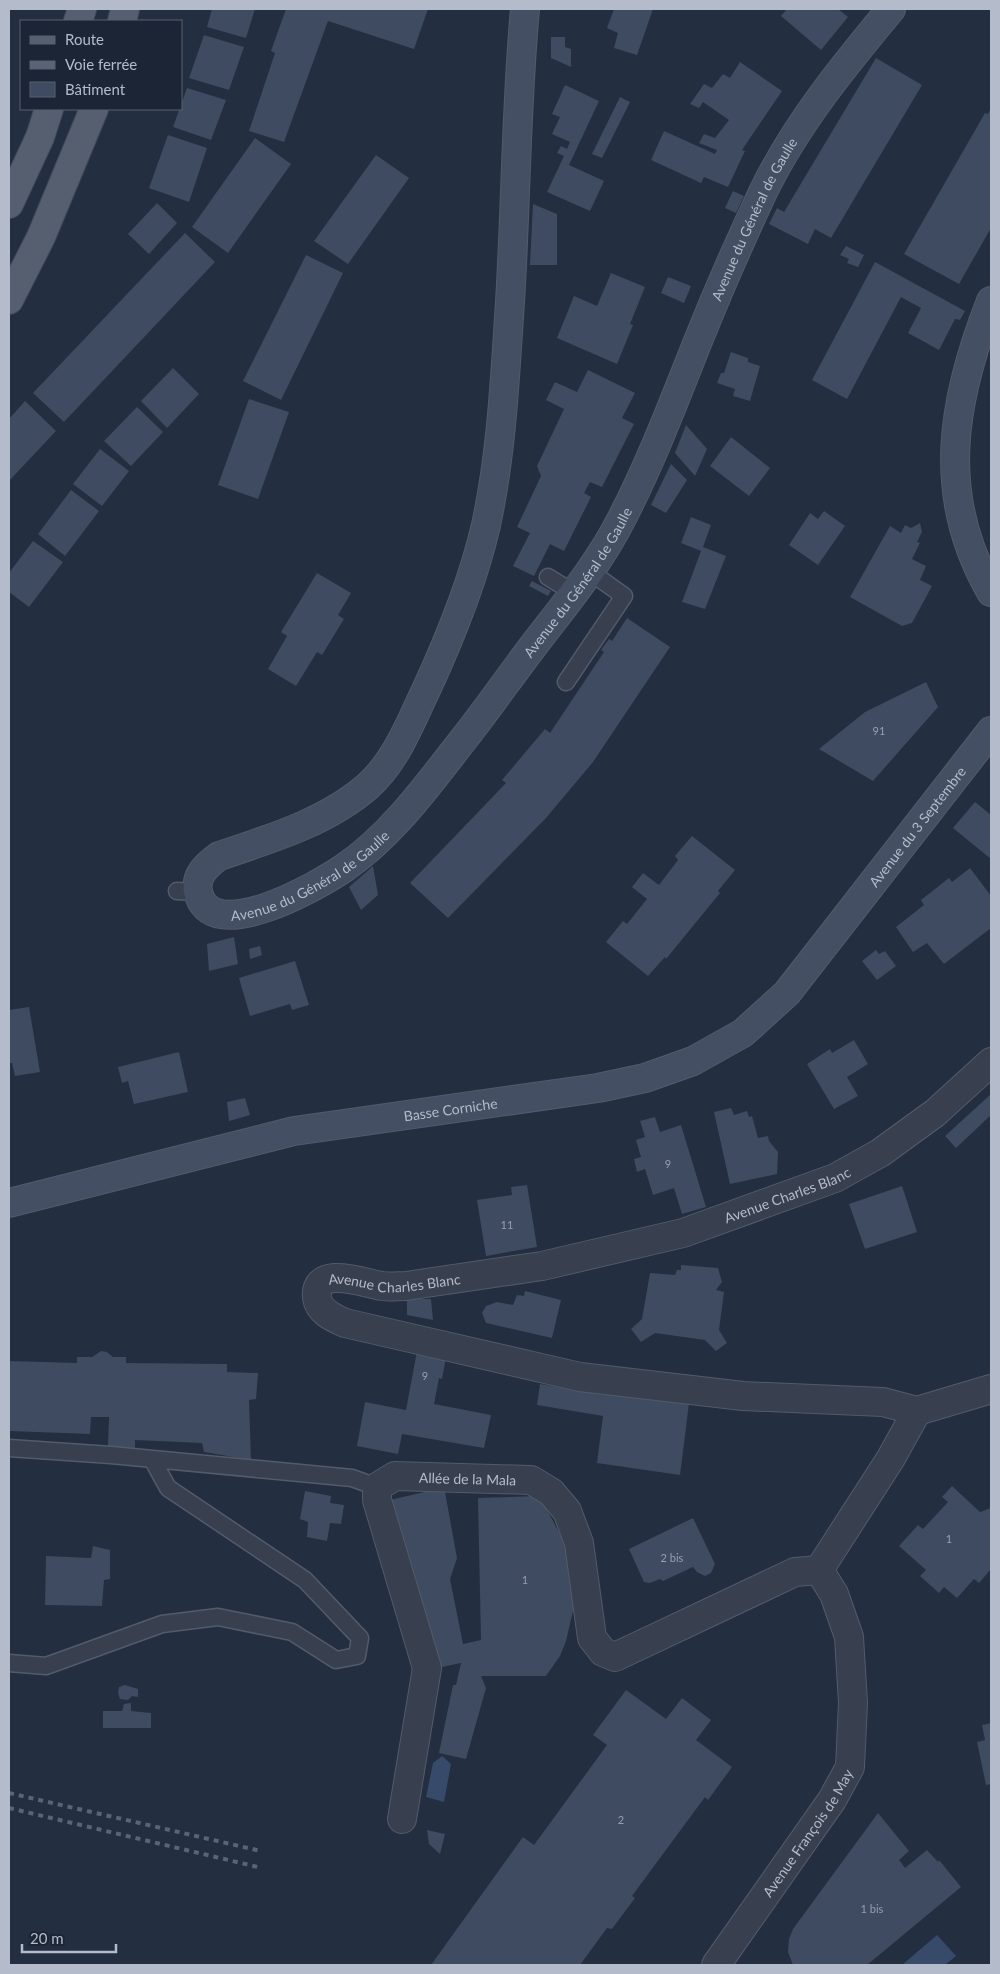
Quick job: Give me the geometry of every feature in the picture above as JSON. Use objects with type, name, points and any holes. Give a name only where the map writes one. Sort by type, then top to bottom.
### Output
[{"type":"main road","points":[[9,204],[40,137],[49,110]]},
{"type":"main road","points":[[9,300],[41,237],[94,110]]},
{"type":"street","name":"Avenue du Général de Gaulle","points":[[524,9],[519,72],[513,268],[502,431],[486,526],[445,649],[391,758],[370,784],[344,805],[314,820],[219,856],[206,866],[187,892],[217,914],[233,915],[284,901],[316,886],[347,866],[376,842],[414,801],[574,593],[620,522],[654,454],[697,342],[764,190],[795,134],[829,83],[891,9]]},
{"type":"street","points":[[991,301],[975,342],[963,385],[956,433],[954,483],[961,521],[978,570],[991,592]]},
{"type":"street","name":"Avenue du 3 Septembre","points":[[842,923],[991,731]]},
{"type":"street","name":"Basse Corniche","points":[[9,1203],[294,1131],[598,1088],[645,1078],[693,1061],[743,1033],[787,993],[842,923]]},
{"type":"street","name":"Avenue Charles Blanc","points":[[917,1411],[883,1402],[743,1396],[580,1377],[345,1322],[330,1316],[320,1307],[317,1297],[320,1286],[328,1279],[340,1277],[383,1286],[406,1286],[542,1266],[683,1233],[835,1178],[880,1153],[935,1113],[991,1062]]},
{"type":"street","points":[[818,1570],[891,1458],[917,1411],[991,1389]]},
{"type":"street","name":"Allée de la Mala","points":[[377,1487],[395,1476],[531,1480],[551,1492],[567,1511],[579,1543],[592,1638],[603,1652],[615,1657],[795,1572],[818,1570]]},
{"type":"street","points":[[377,1487],[378,1500],[427,1668],[402,1819]]},
{"type":"street","name":"Avenue François de May","points":[[716,1965],[832,1800],[850,1767],[854,1703],[849,1637],[834,1594],[818,1570]]},
{"type":"lane","points":[[566,682],[624,596],[589,571]]},
{"type":"lane","points":[[548,577],[574,593]]},
{"type":"lane","points":[[9,1448],[152,1459],[352,1478],[377,1487]]},
{"type":"lane","points":[[9,1663],[46,1666],[162,1624],[218,1617],[292,1632],[336,1660],[356,1656],[360,1638],[305,1580],[168,1488],[152,1459]]},
{"type":"water","points":[[442,1756],[451,1764],[444,1802],[426,1797],[433,1763]]},
{"type":"water","points":[[937,1935],[956,1956],[945,1965],[902,1965]]},
{"type":"building","points":[[212,9],[255,9],[246,38],[207,27]]},
{"type":"building","points":[[286,9],[428,9],[414,49],[328,21],[284,142],[249,131],[275,53],[271,51]]},
{"type":"building","points":[[614,9],[653,9],[637,55],[614,48],[618,33],[607,28]]},
{"type":"building","points":[[787,9],[838,9],[848,17],[821,50],[781,16]]},
{"type":"building","points":[[204,35],[244,47],[229,90],[189,78]]},
{"type":"building","points":[[551,37],[565,37],[565,47],[571,49],[571,67],[551,58]]},
{"type":"building","points":[[876,58],[922,85],[831,238],[815,229],[808,244],[769,224],[777,208],[784,212]]},
{"type":"building","points":[[740,62],[782,91],[742,150],[745,151],[728,187],[704,177],[701,183],[651,160],[664,131],[715,154],[717,150],[699,143],[704,134],[715,138],[729,120],[703,102],[699,108],[690,104],[704,84],[712,88],[723,74],[730,78]]},
{"type":"building","points":[[565,85],[599,101],[569,165],[604,181],[590,211],[547,192],[564,156],[557,153],[561,146],[567,149],[570,142],[552,134],[560,117],[552,114]]},
{"type":"building","points":[[187,88],[226,100],[211,140],[173,127],[179,110],[182,110],[182,102]]},
{"type":"building","points":[[620,97],[630,102],[602,158],[592,154]]},
{"type":"building","points":[[991,108],[991,228],[959,284],[904,254],[985,113],[988,114]]},
{"type":"building","points":[[168,135],[207,148],[189,202],[149,188]]},
{"type":"building","points":[[255,138],[291,164],[228,253],[192,227]]},
{"type":"building","points":[[376,155],[409,178],[348,264],[314,241]]},
{"type":"building","points":[[733,191],[744,196],[736,213],[725,208]]},
{"type":"building","points":[[157,203],[177,223],[149,254],[128,234]]},
{"type":"building","points":[[533,204],[557,214],[557,265],[530,265]]},
{"type":"building","points":[[185,233],[215,262],[64,422],[33,393]]},
{"type":"building","points":[[846,246],[864,255],[858,267],[847,263],[849,259],[840,255]]},
{"type":"building","points":[[306,255],[343,273],[281,400],[243,381]]},
{"type":"building","points":[[875,262],[965,311],[960,320],[955,319],[939,350],[908,333],[921,308],[901,297],[847,399],[812,380]]},
{"type":"building","points":[[611,273],[645,287],[630,324],[633,325],[617,364],[557,338],[574,296],[597,306]]},
{"type":"building","points":[[668,277],[691,286],[684,303],[661,293]]},
{"type":"building","points":[[731,352],[748,358],[748,362],[760,366],[750,401],[733,396],[735,389],[717,383],[721,373],[724,373]]},
{"type":"building","points":[[173,368],[199,394],[167,428],[141,401]]},
{"type":"building","points":[[588,370],[635,393],[622,418],[634,424],[602,487],[590,482],[584,493],[591,497],[564,551],[550,544],[534,576],[513,566],[530,533],[517,527],[541,476],[537,466],[564,409],[546,400],[555,382],[577,392]]},
{"type":"building","points":[[249,399],[289,412],[258,499],[218,485]]},
{"type":"building","points":[[25,401],[56,431],[9,481],[9,419]]},
{"type":"building","points":[[137,407],[163,432],[131,466],[104,441]]},
{"type":"building","points":[[686,425],[707,449],[695,476],[675,453]]},
{"type":"building","points":[[731,437],[770,468],[749,496],[710,466]]},
{"type":"building","points":[[100,449],[129,471],[102,506],[73,484]]},
{"type":"building","points":[[671,464],[687,480],[666,513],[651,505]]},
{"type":"building","points":[[71,490],[99,511],[65,556],[38,534]]},
{"type":"building","points":[[824,511],[845,526],[818,565],[789,545],[810,513],[818,519]]},
{"type":"building","points":[[691,517],[711,525],[703,547],[726,556],[705,609],[682,602],[701,551],[681,543]]},
{"type":"building","points":[[920,523],[922,532],[917,542],[920,543],[912,559],[926,566],[920,580],[932,586],[912,623],[902,626],[850,597],[890,526],[901,533],[905,525],[911,528]]},
{"type":"building","points":[[33,541],[63,562],[29,607],[9,592],[9,573]]},
{"type":"building","points":[[317,573],[351,593],[338,615],[344,619],[322,655],[317,652],[296,686],[268,669],[287,636],[281,632]]},
{"type":"building","points":[[532,581],[551,591],[548,596],[529,586]]},
{"type":"building","points":[[627,618],[670,647],[593,762],[546,818],[448,918],[410,883],[506,783],[502,780],[545,729],[550,733],[604,652],[601,650],[609,639],[612,641]]},
{"type":"building","points":[[926,682],[938,707],[873,781],[819,749],[865,712]]},
{"type":"building","points":[[975,802],[991,815],[991,859],[953,828]]},
{"type":"building","points":[[692,836],[735,870],[718,891],[720,893],[666,959],[665,957],[648,976],[606,942],[623,921],[627,924],[647,899],[632,887],[643,873],[659,885],[678,860],[675,856]]},
{"type":"building","points":[[373,866],[378,895],[361,910],[349,887]]},
{"type":"building","points":[[970,868],[991,896],[991,928],[944,964],[927,943],[913,952],[896,927],[924,905],[921,900],[949,878],[952,882]]},
{"type":"building","points":[[234,937],[238,964],[209,971],[207,944]]},
{"type":"building","points":[[260,946],[262,955],[250,959],[249,949]]},
{"type":"building","points":[[876,950],[879,954],[885,951],[896,966],[877,980],[862,961]]},
{"type":"building","points":[[295,961],[309,1005],[292,1010],[290,1004],[250,1016],[239,978]]},
{"type":"building","points":[[29,1007],[40,1072],[15,1076],[12,1063],[9,1063],[9,1010]]},
{"type":"building","points":[[854,1040],[868,1064],[847,1077],[858,1096],[834,1109],[807,1064],[830,1049],[832,1053]]},
{"type":"building","points":[[179,1052],[188,1092],[134,1104],[128,1081],[122,1083],[118,1067]]},
{"type":"building","points":[[991,1094],[991,1115],[956,1148],[945,1136]]},
{"type":"building","points":[[245,1098],[250,1115],[229,1121],[227,1102]]},
{"type":"building","points":[[731,1108],[734,1115],[747,1111],[749,1117],[752,1116],[758,1138],[768,1136],[769,1141],[778,1152],[777,1174],[730,1184],[714,1112]]},
{"type":"building","points":[[655,1117],[660,1132],[681,1125],[706,1207],[682,1214],[674,1188],[653,1195],[645,1169],[637,1172],[634,1159],[641,1157],[636,1140],[645,1137],[640,1121]]},
{"type":"building","points":[[527,1185],[537,1247],[486,1256],[477,1200],[512,1195],[511,1187]]},
{"type":"building","points":[[902,1186],[917,1232],[865,1249],[849,1204]]},
{"type":"building","points":[[681,1265],[718,1268],[722,1282],[716,1290],[724,1292],[719,1330],[727,1343],[716,1351],[705,1340],[655,1333],[641,1342],[631,1329],[642,1319],[650,1273],[675,1275],[677,1270],[681,1270]]},
{"type":"building","points":[[525,1291],[561,1300],[552,1338],[486,1323],[482,1313],[486,1306],[497,1302],[513,1305],[517,1295],[524,1296]]},
{"type":"building","points":[[407,1299],[431,1299],[433,1320],[407,1315]]},
{"type":"building","points":[[101,1351],[107,1352],[113,1357],[126,1357],[126,1363],[227,1364],[227,1372],[258,1373],[256,1399],[249,1400],[251,1460],[204,1452],[202,1443],[135,1440],[135,1448],[108,1446],[109,1417],[91,1417],[90,1434],[9,1431],[9,1361],[77,1363],[77,1357],[92,1357]]},
{"type":"building","points":[[417,1351],[446,1357],[442,1379],[439,1378],[434,1404],[491,1415],[484,1448],[402,1434],[398,1454],[357,1446],[365,1402],[406,1410]]},
{"type":"building","points":[[540,1384],[605,1395],[606,1390],[689,1403],[680,1475],[597,1463],[603,1416],[537,1405]]},
{"type":"building","points":[[952,1486],[980,1512],[991,1508],[991,1569],[979,1583],[974,1579],[957,1598],[944,1587],[939,1593],[920,1576],[926,1570],[899,1546],[918,1525],[923,1529],[948,1502],[942,1497]]},
{"type":"building","points":[[305,1491],[331,1496],[330,1503],[344,1505],[341,1524],[330,1523],[327,1541],[307,1537],[308,1522],[300,1519]]},
{"type":"building","points":[[429,1491],[445,1492],[457,1558],[450,1579],[463,1644],[481,1640],[478,1498],[540,1496],[565,1544],[573,1594],[573,1611],[566,1641],[560,1656],[546,1676],[481,1676],[486,1688],[466,1759],[439,1753],[453,1685],[456,1685],[461,1663],[437,1668],[390,1500]]},
{"type":"building","points":[[693,1518],[715,1564],[711,1573],[705,1576],[697,1572],[693,1567],[663,1581],[660,1579],[650,1583],[644,1582],[629,1549]]},
{"type":"building","points":[[93,1546],[110,1550],[110,1579],[104,1580],[102,1606],[45,1605],[46,1556],[91,1558]]},
{"type":"building","points":[[125,1685],[138,1689],[138,1697],[132,1696],[128,1700],[120,1699],[119,1687]]},
{"type":"building","points":[[626,1690],[666,1719],[682,1698],[711,1720],[696,1740],[732,1767],[708,1800],[705,1797],[632,1896],[635,1898],[612,1929],[607,1928],[580,1965],[431,1965],[523,1837],[534,1845],[607,1745],[593,1735]]},
{"type":"building","points":[[131,1703],[131,1711],[151,1713],[151,1728],[103,1728],[103,1711],[122,1711],[124,1704]]},
{"type":"building","points":[[991,1723],[991,1784],[986,1785],[977,1742],[985,1740],[982,1725]]},
{"type":"building","points":[[878,1813],[909,1851],[899,1860],[905,1868],[927,1850],[938,1862],[939,1860],[961,1887],[867,1965],[793,1965],[788,1952],[789,1939],[793,1929]]},
{"type":"building","points":[[427,1830],[445,1834],[440,1854],[429,1844]]},
{"type":"railway","points":[[9,1793],[261,1851]]},
{"type":"railway","points":[[9,1808],[262,1868]]}]
